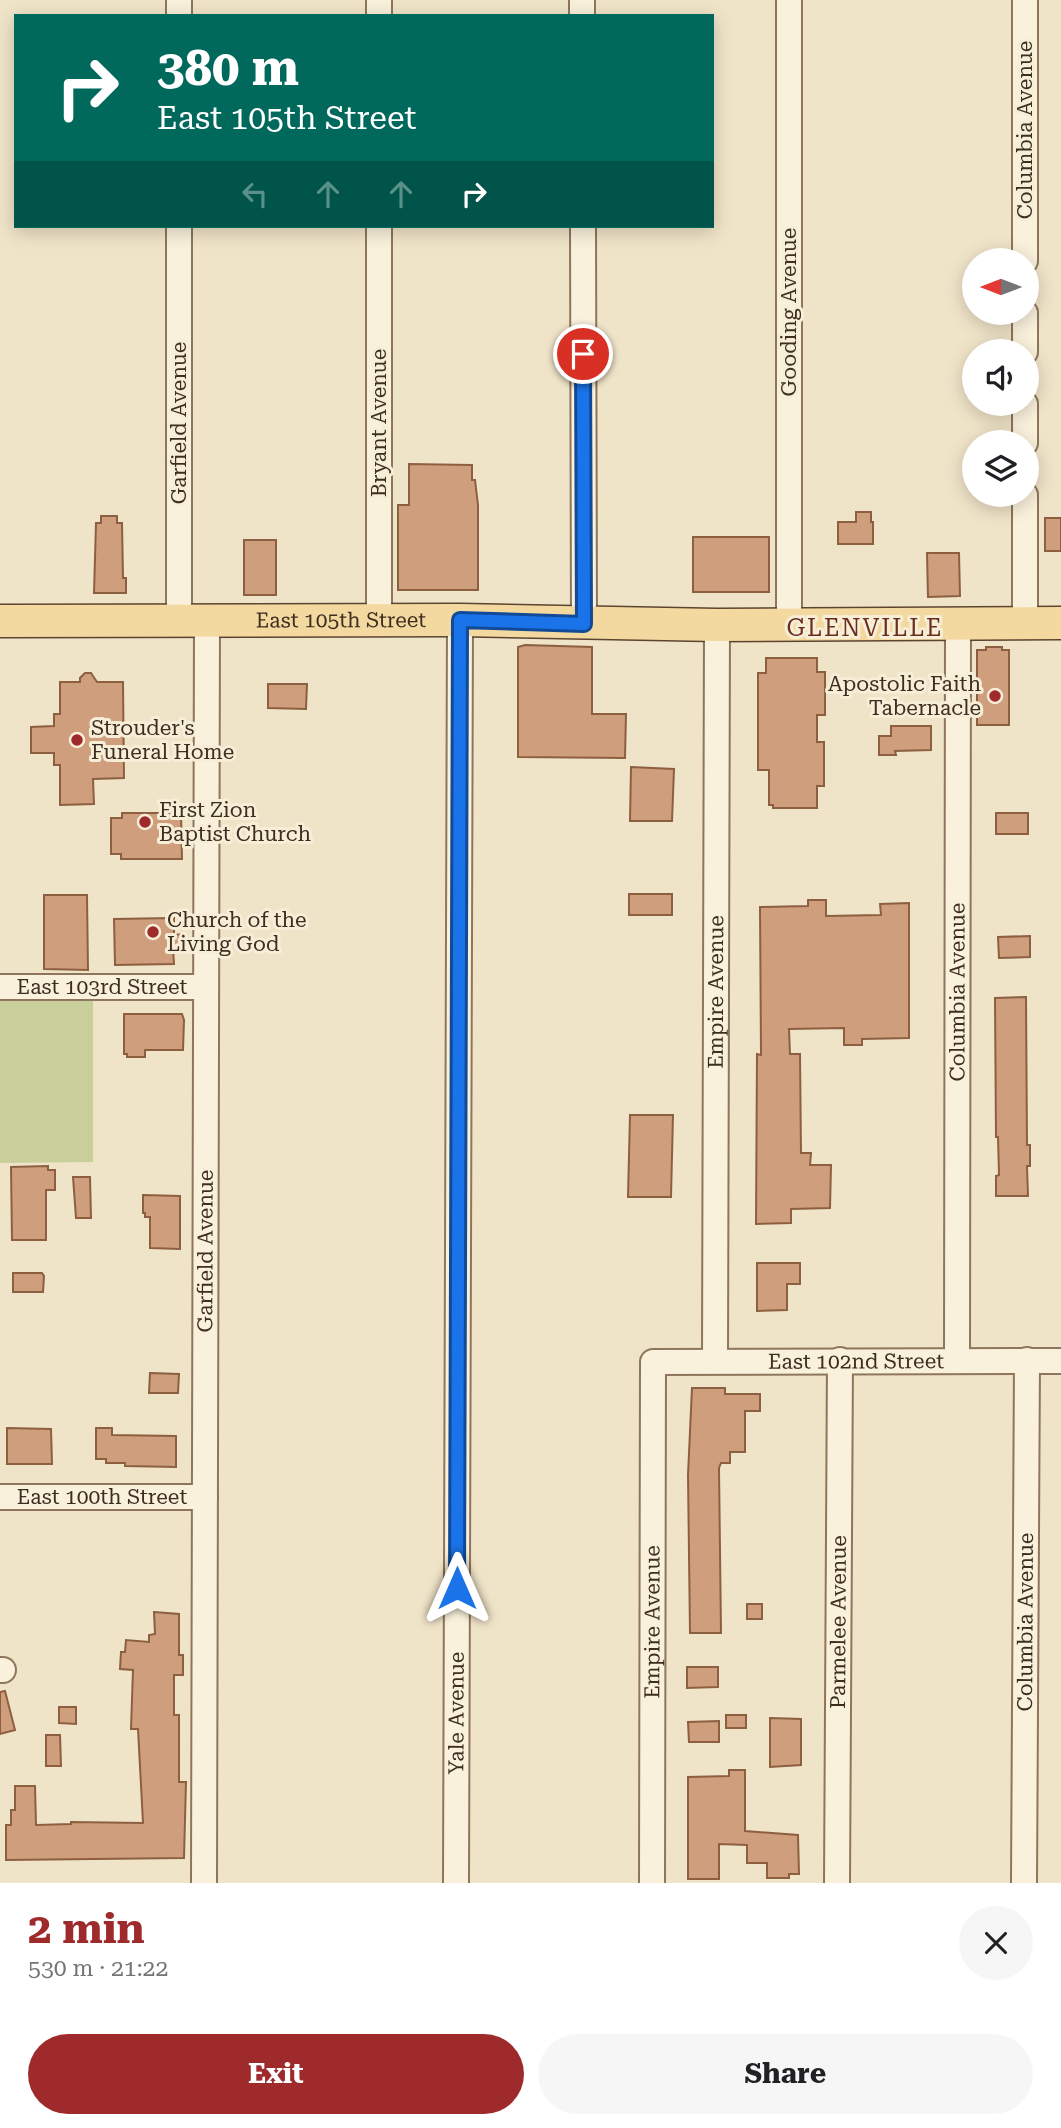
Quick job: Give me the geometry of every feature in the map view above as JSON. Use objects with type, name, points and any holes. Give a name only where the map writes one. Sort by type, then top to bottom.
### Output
[{"type":"main road","name":"East 105th Street","points":[[0,621],[460,620],[718,625],[1061,623]]},
{"type":"street","name":"Gooding Avenue","points":[[789,0],[789,624]]},
{"type":"street","name":"Columbia Avenue","points":[[1025,0],[1025,248]]},
{"type":"street","name":"Garfield Avenue","points":[[179,228],[205,987],[204,1883]]},
{"type":"street","name":"Bryant Avenue","points":[[379,228],[379,620]]},
{"type":"street","points":[[583,228],[584,624]]},
{"type":"street","points":[[1024,507],[1024,622]]},
{"type":"street","name":"Yale Avenue","points":[[456,1883],[460,620]]},
{"type":"street","name":"Columbia Avenue","points":[[957,1360],[958,624]]},
{"type":"street","name":"Empire Avenue","points":[[715,1360],[718,625]]},
{"type":"street","name":"East 103rd Street","points":[[0,987],[205,987]]},
{"type":"street","name":"Parmelee Avenue","points":[[837,1883],[840,1360]]},
{"type":"street","name":"Columbia Avenue","points":[[1024,1883],[1027,1360]]},
{"type":"street","name":"East 102nd Street","points":[[653,1362],[1061,1361]]},
{"type":"street","name":"Empire Avenue","points":[[652,1883],[653,1362]]},
{"type":"street","name":"East 100th Street","points":[[0,1497],[205,1497]]},
{"type":"green space","points":[[93,1000],[93,1162],[0,1163],[0,1001]]},
{"type":"building","points":[[409,464],[472,465],[472,480],[475,480],[478,505],[478,590],[398,590],[398,505],[409,505]]},
{"type":"building","points":[[856,512],[871,512],[873,544],[838,544],[838,522],[856,522]]},
{"type":"building","points":[[101,516],[117,516],[117,523],[122,523],[123,578],[126,578],[126,593],[94,593],[96,523],[101,523]]},
{"type":"building","points":[[1045,518],[1061,518],[1061,551],[1045,551]]},
{"type":"building","points":[[693,537],[769,537],[769,592],[693,592]]},
{"type":"building","points":[[244,540],[276,540],[276,595],[244,595]]},
{"type":"building","points":[[927,553],[959,553],[960,596],[928,597]]},
{"type":"building","points":[[518,647],[592,647],[592,714],[626,714],[625,758],[518,757]]},
{"type":"building","points":[[986,647],[1009,650],[1009,725],[977,725],[977,650],[986,650]]},
{"type":"building","points":[[766,658],[817,658],[817,672],[825,672],[825,715],[817,715],[817,742],[824,742],[824,786],[817,786],[817,808],[773,808],[773,805],[769,805],[769,770],[758,770],[758,673],[766,673]]},
{"type":"building","name":"Strouder's Funeral Home","points":[[85,673],[91,673],[97,682],[123,682],[124,778],[93,779],[94,804],[60,805],[60,765],[54,765],[54,753],[31,753],[31,727],[54,726],[54,714],[60,714],[60,682],[80,682]]},
{"type":"building","points":[[268,684],[307,684],[306,709],[268,708]]},
{"type":"building","points":[[891,726],[931,726],[931,750],[895,751],[896,755],[879,755],[879,736],[891,736]]},
{"type":"building","points":[[631,767],[674,769],[672,821],[630,821]]},
{"type":"building","points":[[122,813],[181,813],[182,859],[121,859],[121,854],[111,854],[111,818],[122,818]]},
{"type":"building","points":[[996,813],[1028,813],[1028,834],[996,834]]},
{"type":"building","points":[[629,894],[672,894],[672,915],[629,915]]},
{"type":"building","points":[[44,895],[87,895],[88,970],[44,969]]},
{"type":"building","points":[[808,900],[826,900],[826,916],[881,915],[880,904],[909,903],[909,1038],[862,1039],[862,1045],[844,1045],[844,1028],[789,1029],[790,1054],[800,1054],[801,1153],[811,1153],[810,1165],[831,1165],[830,1208],[791,1209],[791,1223],[756,1224],[757,1054],[761,1055],[760,907],[808,906]]},
{"type":"building","points":[[174,918],[174,935],[183,934],[183,948],[173,948],[174,964],[115,965],[114,919]]},
{"type":"building","points":[[1030,936],[1030,957],[999,958],[998,937]]},
{"type":"building","points":[[1026,997],[1027,1145],[1030,1145],[1030,1166],[1027,1166],[1028,1196],[996,1196],[996,1176],[999,1175],[996,1137],[995,998]]},
{"type":"building","points":[[124,1014],[182,1014],[183,1050],[145,1050],[145,1057],[127,1057],[127,1054],[124,1054]]},
{"type":"building","points":[[630,1115],[673,1115],[671,1197],[628,1197]]},
{"type":"building","points":[[48,1166],[48,1170],[55,1170],[55,1190],[46,1190],[46,1240],[12,1240],[11,1167]]},
{"type":"building","points":[[73,1177],[90,1177],[91,1218],[76,1218]]},
{"type":"building","points":[[143,1195],[180,1196],[180,1249],[150,1248],[150,1217],[145,1217],[143,1213]]},
{"type":"building","points":[[757,1263],[800,1263],[800,1284],[787,1284],[787,1310],[757,1311]]},
{"type":"building","points":[[13,1273],[42,1273],[43,1292],[13,1292]]},
{"type":"building","points":[[150,1373],[179,1374],[178,1393],[149,1393]]},
{"type":"building","points":[[692,1388],[725,1388],[725,1394],[760,1394],[760,1411],[745,1411],[745,1452],[730,1452],[730,1463],[721,1463],[719,1468],[721,1633],[690,1633],[688,1475]]},
{"type":"building","points":[[7,1428],[51,1429],[52,1464],[7,1464]]},
{"type":"building","points":[[96,1428],[112,1428],[112,1435],[176,1436],[176,1467],[125,1466],[125,1463],[106,1463],[106,1459],[96,1459]]},
{"type":"building","points":[[747,1604],[762,1604],[762,1619],[747,1619]]},
{"type":"building","points":[[154,1612],[179,1614],[179,1655],[183,1655],[183,1675],[174,1675],[174,1715],[179,1715],[179,1782],[186,1782],[184,1858],[6,1860],[6,1825],[11,1825],[11,1810],[15,1810],[15,1786],[35,1786],[36,1825],[71,1822],[143,1823],[138,1729],[131,1729],[133,1670],[120,1669],[121,1652],[125,1652],[126,1640],[149,1642],[149,1635],[155,1634]]},
{"type":"building","points":[[687,1667],[718,1667],[718,1687],[687,1688]]},
{"type":"building","points":[[5,1691],[15,1730],[0,1734],[0,1692]]},
{"type":"building","points":[[59,1707],[76,1707],[76,1724],[59,1723]]},
{"type":"building","points":[[726,1715],[746,1715],[746,1728],[726,1728]]},
{"type":"building","points":[[770,1718],[801,1719],[801,1765],[770,1767]]},
{"type":"building","points":[[719,1721],[719,1742],[689,1742],[688,1722]]},
{"type":"building","points":[[46,1735],[60,1735],[61,1766],[46,1766]]},
{"type":"building","points":[[729,1770],[745,1770],[745,1831],[798,1835],[799,1874],[789,1874],[789,1878],[767,1878],[767,1863],[747,1863],[747,1845],[719,1844],[719,1879],[688,1879],[688,1777],[729,1776]]},
{"type":"place","name":"Apostolic Faith Tabernacle","points":[[995,696]]},
{"type":"place","name":"Strouder's Funeral Home","points":[[77,740]]},
{"type":"place","name":"First Zion Baptist Church","points":[[145,822]]},
{"type":"place","name":"Church of the Living God","points":[[153,932]]},
{"type":"district","name":"GLENVILLE","points":[[865,628]]},
{"type":"route","points":[[457,1588],[460,620],[584,624],[583,354]]}]
